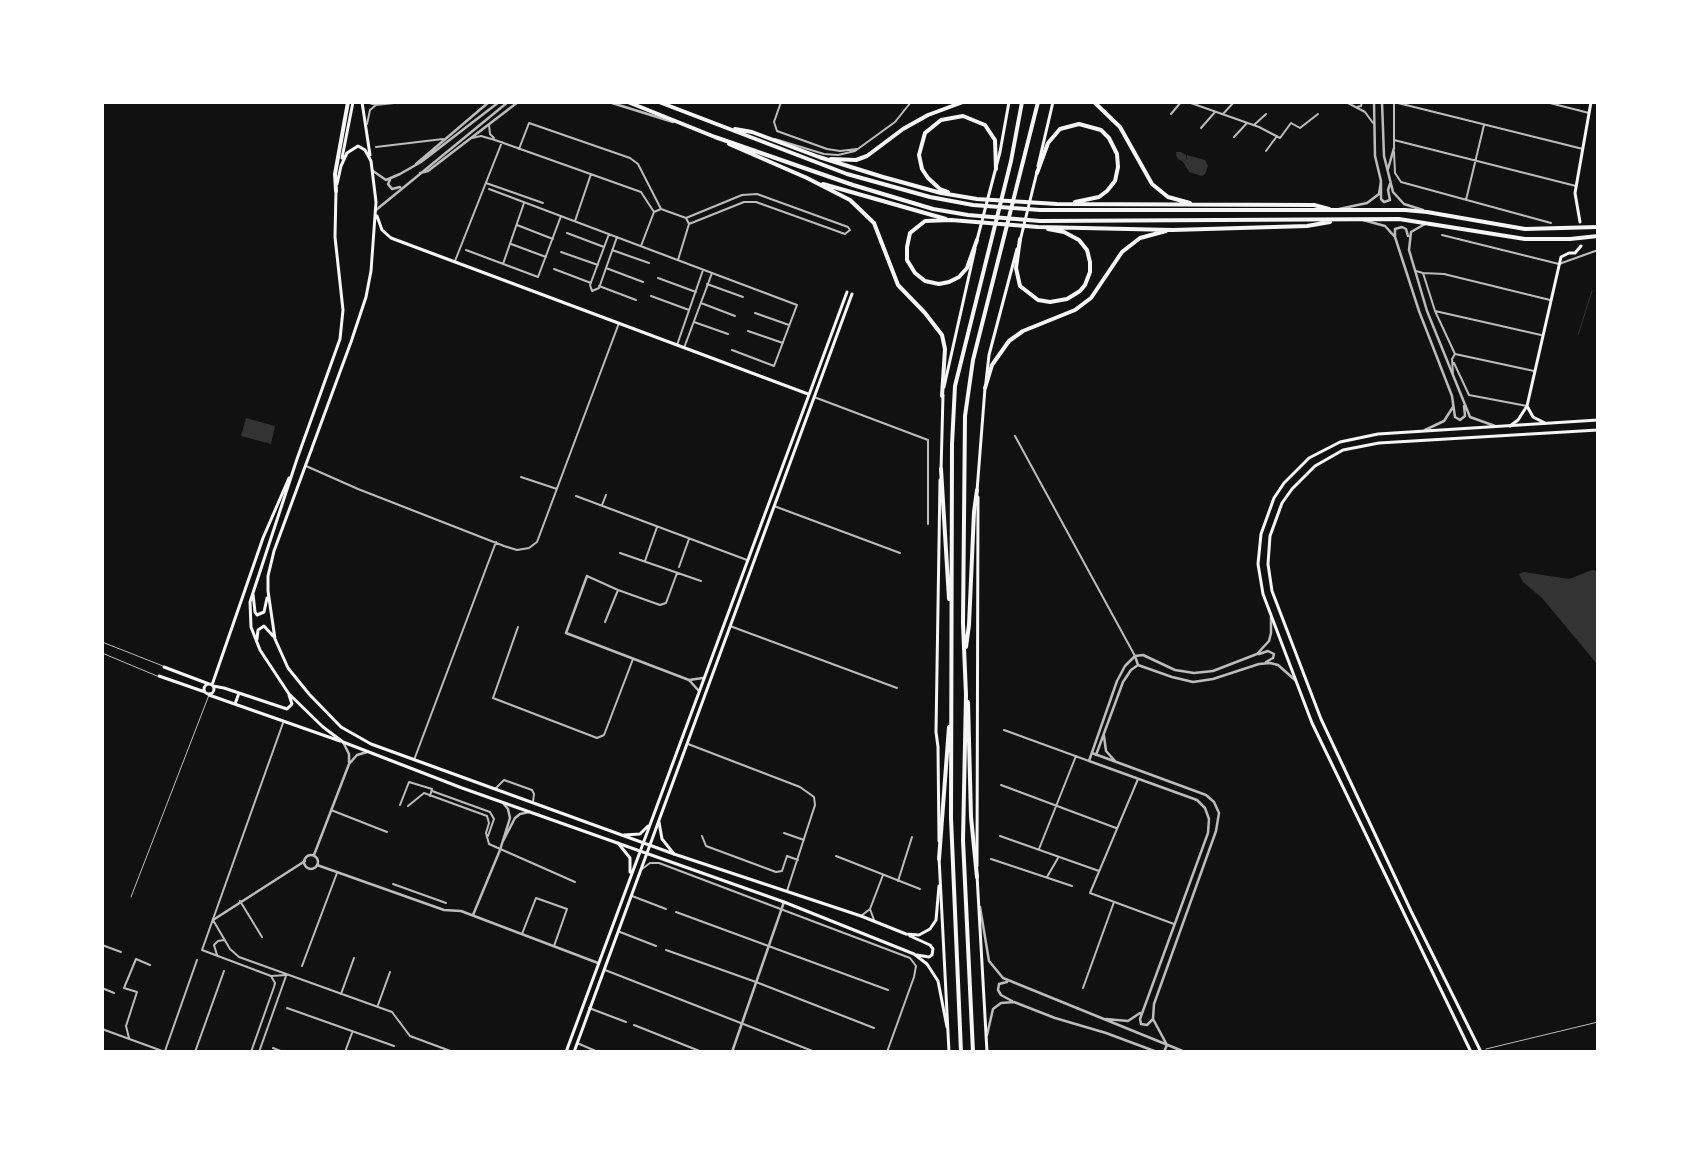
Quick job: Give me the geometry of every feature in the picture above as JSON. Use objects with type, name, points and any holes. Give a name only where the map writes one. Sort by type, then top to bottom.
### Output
[{"type":"highway","points":[[336,191],[335,174],[348,102]]},
{"type":"highway","points":[[628,102],[714,137],[853,185],[933,208],[968,215],[1040,221],[1399,220],[1429,223],[1525,240],[1598,236]]},
{"type":"highway","points":[[659,102],[847,174],[930,198],[973,205],[1040,210],[1427,212],[1525,229],[1598,227]]},
{"type":"highway","points":[[819,157],[846,160],[867,156],[928,115],[963,102]]},
{"type":"highway","points":[[960,1052],[959,987],[952,868],[950,718],[955,386],[1012,161],[1022,102]]},
{"type":"highway","points":[[973,1052],[963,840],[966,695],[963,520],[967,392],[1038,102]]},
{"type":"highway","points":[[1094,102],[1120,127],[1146,177],[1156,189],[1176,200],[1200,205]]},
{"type":"highway","points":[[977,199],[940,189],[928,178],[922,169],[919,155],[925,133],[936,123],[947,118],[963,116],[978,120],[990,130],[995,140],[996,169]]},
{"type":"highway","points":[[1036,173],[1048,142],[1060,129],[1074,124],[1084,124],[1101,130],[1109,138],[1115,148],[1118,162],[1116,177],[1110,188],[1094,199],[1057,204]]},
{"type":"highway","points":[[724,126],[769,138],[819,157],[941,193],[977,199],[1057,204],[1314,204],[1333,211]]},
{"type":"highway","points":[[714,137],[805,177],[850,200],[874,223],[898,285],[925,313],[942,335],[944,348],[942,396]]},
{"type":"highway","points":[[805,177],[845,191],[951,220]]},
{"type":"highway","points":[[977,240],[967,268],[954,280],[939,284],[920,278],[908,260],[907,247],[910,233],[925,222],[951,220],[1038,227],[1173,230],[1307,226],[1339,220]]},
{"type":"highway","points":[[1020,239],[1016,268],[1020,286],[1025,292],[1038,300],[1050,302],[1074,296],[1080,291],[1088,278],[1090,262],[1087,250],[1074,236],[1038,227]]},
{"type":"highway","points":[[985,388],[992,365],[1009,341],[1024,332],[1075,310],[1091,298],[1122,252],[1148,234],[1173,230]]},
{"type":"highway","points":[[941,469],[945,564],[951,616]]},
{"type":"highway","points":[[965,654],[970,625],[974,512],[977,490]]},
{"type":"highway","points":[[966,695],[970,739],[971,817],[977,877]]},
{"type":"highway","points":[[939,859],[943,830],[946,741],[950,718]]},
{"type":"main road","points":[[343,742],[289,694],[270,667],[258,644],[251,628],[249,614],[253,588],[340,339],[343,310],[335,237],[336,191],[353,102]]},
{"type":"main road","points":[[253,588],[255,612],[257,615],[264,612],[266,608],[274,551],[366,297],[376,211],[364,102]]},
{"type":"main road","points":[[948,1052],[939,885],[938,747],[936,732],[942,396],[977,240],[996,169],[1009,102]]},
{"type":"main road","points":[[987,1052],[977,877],[977,490],[989,355],[1032,192],[1052,102]]},
{"type":"main road","points":[[1580,222],[1575,199],[1576,186],[1592,102]]},
{"type":"main road","points":[[341,166],[347,154],[358,146],[365,150],[371,161]]},
{"type":"main road","points":[[376,211],[382,230],[391,238],[814,397]]},
{"type":"main road","points":[[1510,426],[1518,420],[1527,406],[1561,258],[1569,253],[1575,253],[1581,246]]},
{"type":"main road","points":[[566,1052],[698,690],[847,292]]},
{"type":"main road","points":[[574,1052],[852,294]]},
{"type":"main road","points":[[1527,406],[1533,417],[1545,423]]},
{"type":"main road","points":[[1471,1052],[1468,1040],[1332,768],[1295,681],[1271,616],[1260,579],[1258,550],[1266,517],[1274,498],[1284,483],[1310,458],[1340,442],[1359,436],[1425,430],[1598,420]]},
{"type":"main road","points":[[1483,1050],[1411,911],[1321,720],[1272,592],[1268,564],[1270,536],[1282,503],[1292,488],[1315,466],[1343,450],[1379,443],[1598,430]]},
{"type":"main road","points":[[209,694],[214,692],[211,685],[263,538],[297,459]]},
{"type":"main road","points":[[268,591],[275,639]]},
{"type":"main road","points":[[159,676],[283,723],[343,742],[529,812],[784,902],[914,954],[929,957],[932,955],[933,949],[930,945],[875,921],[786,893],[674,854],[414,760],[353,735],[336,722],[288,668],[275,639],[264,626],[261,627],[257,635],[258,644]]},
{"type":"main road","points":[[164,666],[211,685],[287,709],[292,704],[289,694]]},
{"type":"main road","points":[[205,692],[205,687],[211,685]]},
{"type":"main road","points":[[235,704],[239,693]]},
{"type":"main road","points":[[501,791],[501,801]]},
{"type":"main road","points":[[659,820],[662,839],[674,854]]},
{"type":"main road","points":[[624,835],[640,834],[650,824]]},
{"type":"main road","points":[[618,843],[630,858],[629,878]]},
{"type":"main road","points":[[681,865],[679,860],[684,857]]},
{"type":"main road","points":[[906,934],[923,935],[932,926],[937,914],[939,885]]},
{"type":"main road","points":[[914,954],[928,964],[938,981],[948,1027]]},
{"type":"street","points":[[364,102],[376,105],[403,102]]},
{"type":"street","points":[[373,171],[382,179],[391,179],[412,168],[499,102]]},
{"type":"street","points":[[376,211],[403,186],[508,102]]},
{"type":"street","points":[[418,174],[428,171],[518,102]]},
{"type":"street","points":[[609,102],[674,122]]},
{"type":"street","points":[[782,102],[774,125],[781,134],[833,151],[862,148]]},
{"type":"street","points":[[769,138],[780,139],[824,154],[838,155],[862,148],[895,122],[911,102]]},
{"type":"street","points":[[1171,114],[1181,102]]},
{"type":"street","points":[[1188,102],[1254,125],[1280,138],[1290,123],[1300,128],[1318,114]]},
{"type":"street","points":[[1223,114],[1234,102]]},
{"type":"street","points":[[1346,102],[1368,115],[1374,125]]},
{"type":"street","points":[[1357,107],[1362,106],[1362,102]]},
{"type":"street","points":[[1374,102],[1375,156],[1383,187],[1381,199],[1384,202],[1390,200],[1388,190],[1390,184]]},
{"type":"street","points":[[1382,102],[1382,142],[1393,192],[1401,202],[1427,212]]},
{"type":"street","points":[[1551,223],[1406,184],[1397,178],[1394,148],[1394,102],[1583,149]]},
{"type":"street","points":[[1546,102],[1589,113]]},
{"type":"street","points":[[412,168],[443,139],[489,103]]},
{"type":"street","points":[[367,132],[368,114],[376,105]]},
{"type":"street","points":[[1201,128],[1215,112]]},
{"type":"street","points":[[1254,125],[1266,114]]},
{"type":"street","points":[[519,149],[529,123],[630,158],[638,164],[661,209]]},
{"type":"street","points":[[1234,137],[1248,123]]},
{"type":"street","points":[[489,124],[490,134],[495,140]]},
{"type":"street","points":[[1466,200],[1484,125]]},
{"type":"street","points":[[470,139],[481,136],[502,142],[640,192],[654,212]]},
{"type":"street","points":[[1266,151],[1277,136]]},
{"type":"street","points":[[376,147],[443,139]]},
{"type":"street","points":[[1394,140],[1576,186]]},
{"type":"street","points":[[455,262],[502,142]]},
{"type":"street","points":[[1387,170],[1394,148]]},
{"type":"street","points":[[575,221],[591,174]]},
{"type":"street","points":[[391,179],[388,184],[392,189],[403,186]]},
{"type":"street","points":[[1333,211],[1374,200],[1379,194],[1380,181]]},
{"type":"street","points":[[486,182],[543,203]]},
{"type":"street","points":[[489,189],[797,305],[774,366],[732,350]]},
{"type":"street","points":[[678,260],[690,224],[744,202],[756,202],[846,234],[850,232],[848,228],[757,194],[742,195],[686,218]]},
{"type":"street","points":[[503,264],[524,202]]},
{"type":"street","points":[[782,211],[784,204]]},
{"type":"street","points":[[641,246],[654,212],[661,209],[686,218],[690,224]]},
{"type":"street","points":[[466,250],[538,277],[561,216]]},
{"type":"street","points":[[1362,220],[1385,226],[1395,238]]},
{"type":"street","points":[[1409,238],[1416,227],[1429,223]]},
{"type":"street","points":[[517,225],[553,239]]},
{"type":"street","points":[[1464,406],[1465,416],[1460,420],[1455,417],[1452,396],[1419,312],[1395,238],[1394,231],[1399,226],[1406,229],[1409,238],[1409,250],[1426,311],[1464,406],[1470,417],[1499,426]]},
{"type":"street","points":[[567,233],[604,247]]},
{"type":"street","points":[[609,234],[591,283],[592,291],[598,290],[600,286],[616,237]]},
{"type":"street","points":[[1442,235],[1559,264],[1598,250]]},
{"type":"street","points":[[510,243],[546,257]]},
{"type":"street","points":[[612,250],[650,263]]},
{"type":"street","points":[[561,252],[598,265]]},
{"type":"street","points":[[606,268],[643,282]]},
{"type":"street","points":[[554,269],[591,283]]},
{"type":"street","points":[[677,345],[703,270]]},
{"type":"street","points":[[1416,271],[1444,274],[1550,300]]},
{"type":"street","points":[[684,348],[712,273]]},
{"type":"street","points":[[1422,273],[1435,311],[1455,354]]},
{"type":"street","points":[[658,278],[696,292]]},
{"type":"street","points":[[708,284],[743,297]]},
{"type":"street","points":[[600,286],[636,300]]},
{"type":"street","points":[[651,296],[689,310]]},
{"type":"street","points":[[701,303],[735,316]]},
{"type":"street","points":[[1435,311],[1542,335]]},
{"type":"street","points":[[755,313],[789,325]]},
{"type":"street","points":[[694,322],[728,334]]},
{"type":"street","points":[[305,466],[358,489],[496,542],[518,550],[529,548],[537,542],[619,323]]},
{"type":"street","points":[[748,331],[783,343]]},
{"type":"street","points":[[1453,376],[1452,359],[1455,354]]},
{"type":"street","points":[[1455,354],[1534,371]]},
{"type":"street","points":[[1452,359],[1469,395],[1527,406]]},
{"type":"street","points":[[814,397],[928,440],[928,524]]},
{"type":"street","points":[[1425,430],[1444,421],[1454,406]]},
{"type":"street","points":[[1015,436],[1135,656],[1138,665]]},
{"type":"street","points":[[521,477],[557,488]]},
{"type":"street","points":[[602,505],[606,495]]},
{"type":"street","points":[[576,496],[747,560]]},
{"type":"street","points":[[774,506],[900,553]]},
{"type":"street","points":[[645,561],[657,527]]},
{"type":"street","points":[[679,567],[689,539]]},
{"type":"street","points":[[414,760],[496,542]]},
{"type":"street","points":[[620,552],[701,581]]},
{"type":"street","points":[[677,573],[666,603],[660,605],[618,590],[587,576],[566,633],[689,680],[698,690]]},
{"type":"street","points":[[605,622],[618,590]]},
{"type":"street","points":[[1257,654],[1269,641],[1272,633],[1271,616]]},
{"type":"street","points":[[730,626],[896,688]]},
{"type":"street","points":[[518,627],[493,698],[597,738],[604,735],[633,659]]},
{"type":"street","points":[[1089,760],[1116,681],[1125,666],[1135,656],[1143,655],[1175,670],[1194,673],[1213,671],[1268,651],[1274,654],[1271,660],[1264,664],[1214,679],[1193,682],[1138,665]]},
{"type":"street","points":[[1264,664],[1278,665],[1295,681]]},
{"type":"street","points":[[1096,755],[1122,682],[1131,670],[1138,665]]},
{"type":"street","points":[[689,680],[703,678]]},
{"type":"street","points":[[283,723],[202,950],[271,976],[287,975]]},
{"type":"street","points":[[1004,730],[1201,802],[1209,819],[1208,833],[1141,1012],[1140,1019],[1142,1024],[1149,1024],[1153,1019],[1156,996],[1216,831],[1219,813],[1214,802],[1206,795],[1092,753]]},
{"type":"street","points":[[1104,734],[1106,752],[1118,763]]},
{"type":"street","points":[[343,742],[349,754],[349,764]]},
{"type":"street","points":[[687,744],[807,790],[814,797],[815,805],[786,893]]},
{"type":"street","points":[[314,855],[349,764],[357,755],[368,752]]},
{"type":"street","points":[[1039,850],[1076,756]]},
{"type":"street","points":[[1138,779],[1090,893],[1174,924]]},
{"type":"street","points":[[495,788],[504,780],[532,790],[534,794],[533,802]]},
{"type":"street","points":[[400,805],[409,782],[432,789],[432,791],[490,812],[494,819],[488,836]]},
{"type":"street","points":[[1002,785],[1116,828]]},
{"type":"street","points":[[430,796],[432,791]]},
{"type":"street","points":[[408,806],[417,801],[422,794],[487,816],[489,844],[575,882]]},
{"type":"street","points":[[473,915],[500,850],[510,813],[501,801]]},
{"type":"street","points":[[331,810],[386,832]]},
{"type":"street","points":[[502,843],[515,818],[520,814],[529,812]]},
{"type":"street","points":[[784,833],[804,840]]},
{"type":"street","points":[[702,836],[706,846],[776,872],[782,871],[787,856],[798,860]]},
{"type":"street","points":[[1000,836],[1099,871]]},
{"type":"street","points":[[898,881],[912,837]]},
{"type":"street","points":[[213,920],[304,861],[308,856],[314,855]]},
{"type":"street","points":[[314,855],[317,860],[316,865]]},
{"type":"street","points":[[836,856],[920,890]]},
{"type":"street","points":[[1047,877],[1058,857]]},
{"type":"street","points":[[991,859],[1072,886]]},
{"type":"street","points":[[304,861],[309,868],[316,865],[426,905],[444,910],[461,911],[598,963]]},
{"type":"street","points":[[639,872],[648,864],[656,862],[782,908],[910,958],[916,966],[886,1052]]},
{"type":"street","points":[[302,966],[337,873]]},
{"type":"street","points":[[861,916],[870,909],[883,875]]},
{"type":"street","points":[[393,884],[446,903]]},
{"type":"street","points":[[630,895],[666,909]]},
{"type":"street","points":[[426,905],[429,897]]},
{"type":"street","points":[[522,934],[536,898],[567,908],[554,946]]},
{"type":"street","points":[[240,901],[262,937]]},
{"type":"street","points":[[732,1052],[784,902]]},
{"type":"street","points":[[1082,988],[1114,902]]},
{"type":"street","points":[[980,906],[989,961],[996,972],[1010,982],[1185,1052]]},
{"type":"street","points":[[870,909],[875,921]]},
{"type":"street","points":[[676,912],[888,990]]},
{"type":"street","points":[[213,920],[230,949],[238,956],[378,1006],[396,1015],[410,1036],[453,1052]]},
{"type":"street","points":[[617,931],[656,946]]},
{"type":"street","points":[[217,955],[214,951],[214,945],[218,940],[224,940]]},
{"type":"street","points":[[102,944],[121,952]]},
{"type":"street","points":[[666,950],[756,982],[874,1028]]},
{"type":"street","points":[[342,994],[354,958]]},
{"type":"street","points":[[129,1038],[126,1026],[137,992],[124,988],[136,959],[150,965]]},
{"type":"street","points":[[102,1029],[165,1051],[197,960]]},
{"type":"street","points":[[604,970],[815,1052]]},
{"type":"street","points":[[195,1052],[224,971]]},
{"type":"street","points":[[378,1006],[390,972]]},
{"type":"street","points":[[259,1052],[287,975]]},
{"type":"street","points":[[251,1052],[274,987],[275,983],[271,976]]},
{"type":"street","points":[[1010,982],[999,984],[998,990],[1001,995],[1014,1002],[1055,1018],[1106,1033],[1157,1052]]},
{"type":"street","points":[[102,988],[114,993]]},
{"type":"street","points":[[987,1036],[993,1009],[1001,1003],[1014,1002]]},
{"type":"street","points":[[287,1008],[394,1046]]},
{"type":"street","points":[[589,1008],[626,1022]]},
{"type":"street","points":[[1101,1018],[1128,1022],[1141,1012]]},
{"type":"street","points":[[1153,1019],[1166,1045],[1164,1052]]},
{"type":"street","points":[[634,1025],[702,1052]]},
{"type":"street","points":[[345,1052],[352,1032]]},
{"type":"street","points":[[577,1043],[598,1052]]},
{"type":"street","points":[[273,1048],[283,1052]]},
{"type":"lane","points":[[102,642],[164,666]]},
{"type":"lane","points":[[102,654],[159,676]]},
{"type":"lane","points":[[131,896],[209,694]]},
{"type":"lane","points":[[1483,1050],[1598,1022]]},
{"type":"shaded area","points":[[1176,152],[1186,155],[1186,161],[1187,155],[1205,160],[1208,166],[1205,174],[1202,176],[1189,172],[1183,162],[1177,158]]},
{"type":"shaded area","points":[[246,418],[275,426],[271,444],[241,436]]},
{"type":"shaded area","points":[[1592,570],[1597,571],[1597,664],[1542,598],[1523,582],[1519,574],[1524,572],[1569,579]]},
{"type":"waterway","points":[[1578,335],[1592,291]]}]
